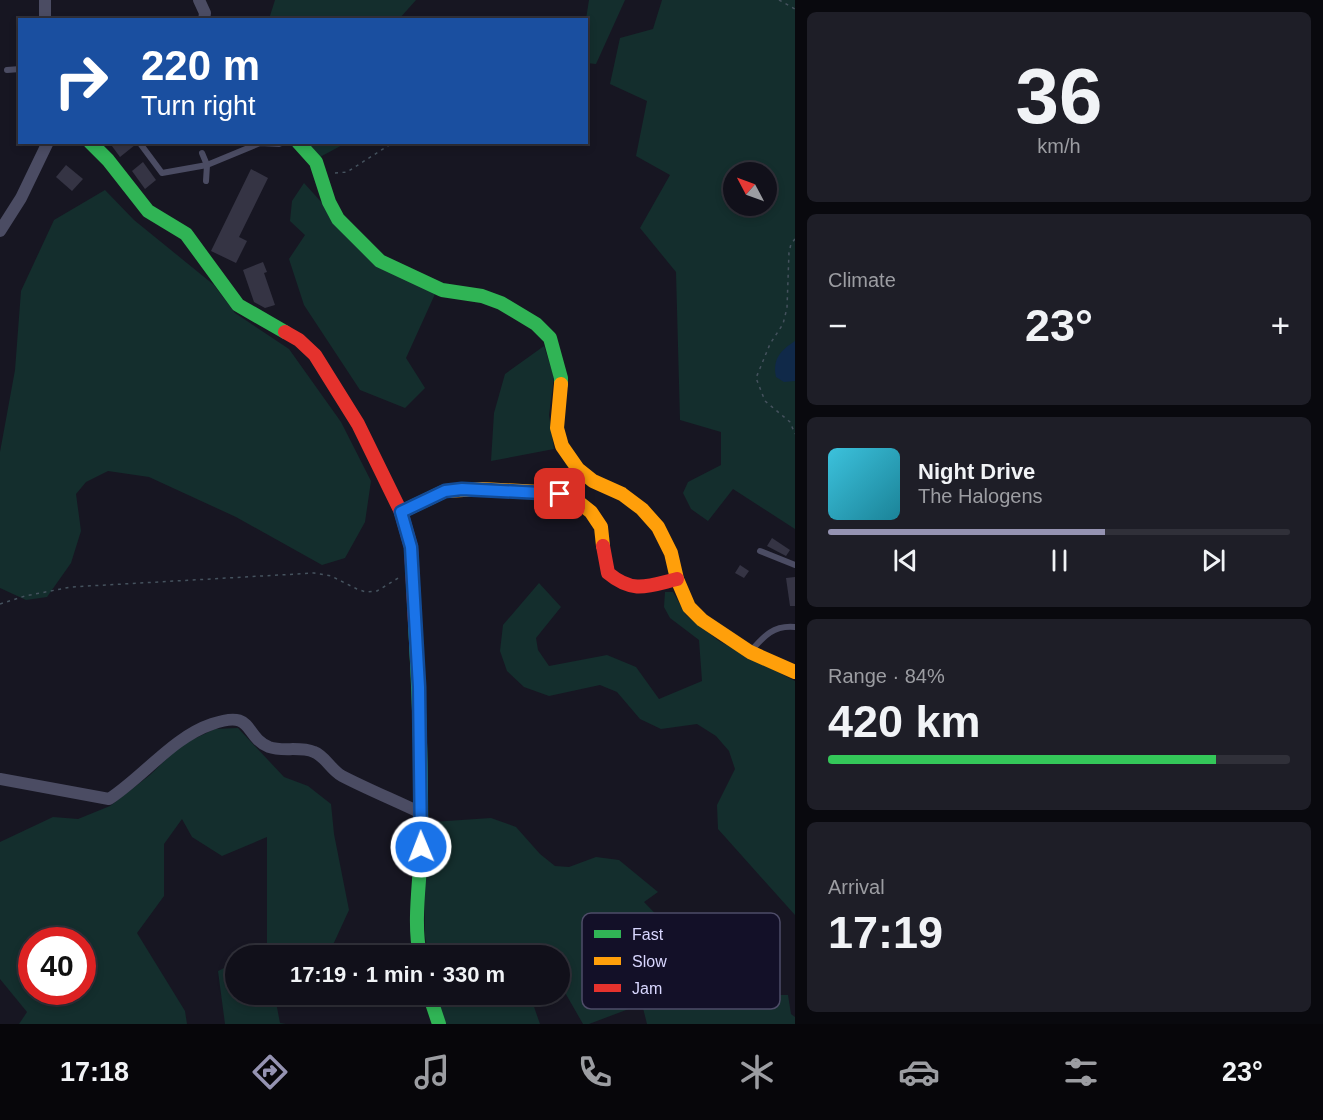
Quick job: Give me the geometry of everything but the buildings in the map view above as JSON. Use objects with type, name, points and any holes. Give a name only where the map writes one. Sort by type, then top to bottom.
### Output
[{"type":"street","points":[[45,0],[45,18]]},
{"type":"street","points":[[200,0],[205,13],[204,18]]},
{"type":"street","points":[[0,231],[21,198],[47,144]]},
{"type":"street","points":[[92,144],[108,160],[148,211],[186,234],[238,305],[299,340],[315,356],[358,424],[401,512],[411,547],[420,710],[417,928],[419,945]]},
{"type":"street","points":[[300,144],[316,162],[329,202],[338,219],[380,261],[442,290],[482,296],[501,303],[518,312],[550,338],[561,378],[557,428],[562,446],[578,469],[593,481],[622,494],[658,527],[671,553],[677,579],[689,607],[702,620],[750,652],[795,672]]},
{"type":"street","points":[[401,512],[445,491],[462,489],[560,494],[576,500],[591,512],[601,527],[604,558],[608,573],[614,578],[639,588],[677,579]]},
{"type":"street","points":[[0,779],[109,800],[174,746],[209,724],[230,719],[241,720],[271,748],[304,749],[316,752],[339,774],[420,813]]},
{"type":"street","points":[[433,1005],[439,1024]]},
{"type":"lane","points":[[7,70],[18,69]]},
{"type":"lane","points":[[140,144],[162,173],[207,165],[258,144]]},
{"type":"lane","points":[[202,153],[207,165],[206,181]]},
{"type":"lane","points":[[760,551],[795,565]]},
{"type":"lane","points":[[750,652],[764,636],[776,628],[795,627]]},
{"type":"path","points":[[779,0],[795,9]]},
{"type":"path","points":[[334,173],[347,172],[391,144]]},
{"type":"path","points":[[795,239],[789,252],[787,308],[783,324],[770,344],[756,378],[765,401],[790,422],[795,434]]},
{"type":"path","points":[[0,604],[25,596],[71,587],[314,573],[331,576],[357,589],[376,591],[412,570]]},
{"type":"green space","points":[[275,0],[416,0],[400,18],[269,18]]},
{"type":"green space","points":[[589,0],[625,0],[596,64],[588,63],[588,18],[586,18]]},
{"type":"green space","points":[[662,0],[795,0],[795,529],[733,489],[708,521],[691,509],[683,493],[688,482],[721,465],[721,432],[680,420],[676,272],[640,228],[670,175],[636,156],[647,101],[610,84],[620,38],[653,29]]},
{"type":"green space","points":[[310,144],[344,144],[320,157]]},
{"type":"green space","points":[[304,183],[323,204],[333,223],[435,294],[406,358],[425,388],[405,408],[360,390],[304,305],[289,259],[305,235],[290,221],[292,201]]},
{"type":"green space","points":[[105,190],[134,220],[214,285],[235,313],[289,349],[341,422],[371,481],[365,522],[345,558],[322,565],[236,517],[149,477],[108,471],[86,482],[76,494],[81,531],[71,563],[47,597],[26,600],[0,588],[0,452],[15,370],[21,291],[54,220]]},
{"type":"green space","points":[[544,346],[554,377],[549,415],[554,449],[491,461],[494,413],[505,374]]},
{"type":"green space","points":[[539,583],[561,607],[536,638],[538,650],[549,666],[607,655],[636,667],[659,699],[702,681],[699,640],[670,618],[664,607],[665,592],[673,592],[686,615],[719,641],[795,681],[795,915],[718,829],[717,805],[735,769],[729,751],[716,736],[697,724],[661,729],[640,719],[617,692],[600,685],[549,696],[524,687],[507,671],[500,651],[503,625]]},
{"type":"green space","points":[[238,728],[284,777],[308,786],[331,804],[334,834],[349,910],[333,945],[267,945],[267,837],[222,856],[192,837],[182,819],[164,844],[164,896],[137,933],[185,1011],[187,1024],[19,1024],[27,1012],[21,1005],[96,1005],[96,927],[18,927],[18,1001],[0,979],[0,842],[53,817],[78,819],[110,806],[150,775],[181,745],[215,729]]},
{"type":"green space","points":[[491,818],[516,827],[540,854],[555,866],[569,867],[596,857],[619,860],[658,892],[644,902],[655,913],[582,913],[582,1009],[629,1009],[589,1024],[583,1024],[570,1001],[570,945],[427,945],[424,870],[432,822]]},
{"type":"green space","points":[[225,968],[225,1005],[277,1005],[280,1023],[286,1024],[225,1024],[218,971]]},
{"type":"green space","points":[[780,995],[788,995],[795,1024],[647,1024],[643,1009],[780,1009]]},
{"type":"green space","points":[[440,1005],[533,1005],[540,1024],[445,1024]]},
{"type":"water","points":[[795,341],[795,381],[784,382],[776,377],[775,365],[782,352]]},
{"type":"traffic: fast","points":[[92,144],[108,160],[148,211],[186,234],[238,305],[285,332]]},
{"type":"traffic: fast","points":[[300,144],[316,162],[329,202],[338,219],[380,261],[442,290],[482,296],[501,303],[536,324],[550,338],[561,384]]},
{"type":"traffic: fast","points":[[415,623],[421,791],[417,916],[418,945]]},
{"type":"traffic: fast","points":[[433,1005],[439,1024]]},
{"type":"traffic: slow","points":[[561,384],[557,428],[562,446],[578,469],[593,481],[622,494],[642,509],[658,527],[671,553],[677,579],[689,607],[702,620],[750,652],[795,672]]},
{"type":"traffic: slow","points":[[401,512],[445,491],[482,489],[560,493],[576,500],[591,512],[601,527],[603,546]]},
{"type":"traffic: jam","points":[[285,332],[299,340],[315,355],[358,424],[401,512],[411,547],[415,623]]},
{"type":"traffic: jam","points":[[603,546],[608,573],[625,584],[641,586],[677,579]]},
{"type":"route","points":[[421,847],[420,710],[411,547],[401,512],[445,491],[462,489],[560,494]]}]
